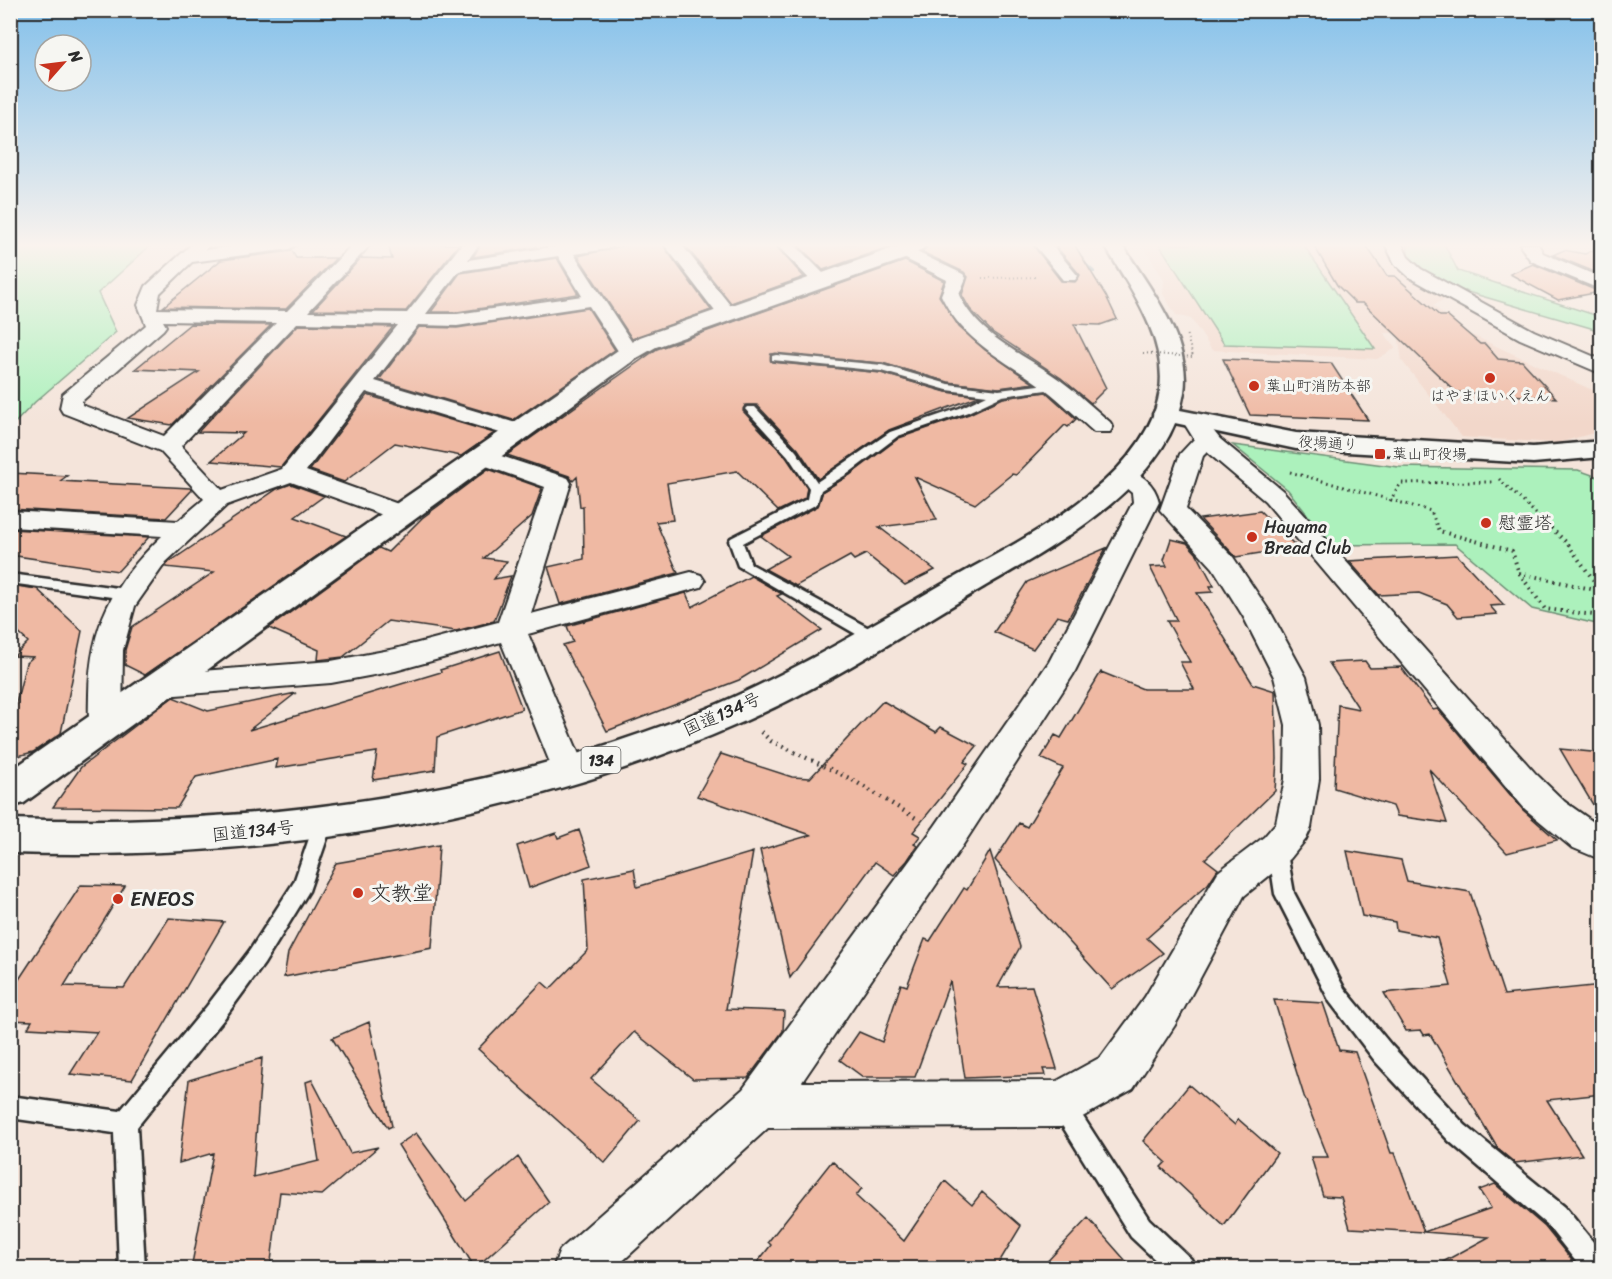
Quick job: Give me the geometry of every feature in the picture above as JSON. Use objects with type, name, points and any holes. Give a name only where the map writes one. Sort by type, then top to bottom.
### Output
[{"type":"main road","points":[[10,792],[106,726],[628,352],[648,342],[756,304]]},
{"type":"main road","name":"国道134号","points":[[10,836],[63,839],[190,837],[323,824],[398,811],[569,771],[648,746],[734,711],[873,637],[1029,548],[1088,508],[1125,477],[1148,446],[1165,414],[1171,395],[1173,371],[1167,345],[1145,304]]},
{"type":"main road","name":"役場通り","points":[[1165,414],[1199,430],[1296,441],[1533,455],[1602,448]]},
{"type":"street","points":[[147,304],[156,326],[71,399],[71,408],[168,446],[218,500]]},
{"type":"street","points":[[168,446],[305,304]]},
{"type":"street","points":[[106,726],[105,687],[112,627],[126,594],[185,529],[218,500],[291,474],[423,304]]},
{"type":"street","points":[[150,315],[471,319],[570,304]]},
{"type":"street","points":[[596,304],[628,352]]},
{"type":"street","points":[[719,304],[727,314]]},
{"type":"street","points":[[953,304],[955,311],[969,327],[1054,386],[1102,428]]},
{"type":"street","points":[[1470,304],[1527,335],[1602,368]]},
{"type":"street","points":[[362,384],[518,431]]},
{"type":"street","points":[[759,1105],[1061,1104],[1117,1073],[1160,1011],[1231,884],[1277,848],[1293,828],[1300,788],[1302,725],[1290,677],[1257,615],[1223,563],[1173,510],[1199,430],[1272,493],[1429,679],[1542,803],[1565,822],[1602,845]]},
{"type":"street","points":[[483,457],[559,483],[511,629],[569,771]]},
{"type":"street","points":[[291,474],[403,514]]},
{"type":"street","points":[[578,1269],[759,1105],[948,837],[1062,668],[1146,502],[1144,490],[1125,477]]},
{"type":"street","points":[[10,519],[185,529]]},
{"type":"street","points":[[163,685],[331,672],[395,660],[692,581]]},
{"type":"lane","points":[[776,358],[882,368],[947,387],[999,393],[1054,386]]},
{"type":"lane","points":[[815,488],[894,434],[964,410],[999,393]]},
{"type":"lane","points":[[751,409],[792,454],[815,488],[813,501],[736,541],[746,566],[873,637]]},
{"type":"lane","points":[[10,578],[126,594]]},
{"type":"lane","points":[[132,1269],[125,1123],[215,1013],[257,957],[302,885],[323,824]]},
{"type":"lane","points":[[1277,848],[1286,894],[1337,995],[1383,1053],[1457,1133],[1556,1216],[1597,1269]]},
{"type":"lane","points":[[1061,1104],[1140,1228],[1182,1269]]},
{"type":"lane","points":[[10,1107],[125,1123]]},
{"type":"path","points":[[1143,353],[1193,357],[1186,333]]},
{"type":"path","points":[[1293,473],[1431,511],[1439,531],[1512,551],[1519,573],[1545,609],[1602,616]]},
{"type":"path","points":[[1495,476],[1567,543],[1602,592]]},
{"type":"path","points":[[1390,501],[1401,483],[1502,482]]},
{"type":"path","points":[[1519,573],[1602,592]]},
{"type":"path","points":[[734,711],[771,741],[851,779],[948,837]]},
{"type":"shaded area","points":[[1169,304],[1436,304],[1433,305],[1464,333],[1384,333],[1396,348],[1377,359],[1212,350],[1191,319],[1176,315]]},
{"type":"shaded area","name":"はやまほいくえん","points":[[1398,334],[1474,336],[1601,394],[1601,431],[1557,443],[1462,437],[1402,361]]},
{"type":"green space","points":[[11,304],[103,304],[116,332],[35,402],[11,427]]},
{"type":"green space","points":[[1198,304],[1344,304],[1375,349],[1224,344]]},
{"type":"green space","points":[[1508,304],[1560,304],[1601,317],[1601,331]]},
{"type":"green space","points":[[1233,445],[1399,467],[1578,470],[1601,478],[1601,625],[1532,609],[1455,544],[1331,545],[1288,490]]},
{"type":"building","points":[[167,304],[291,304],[286,309],[163,307]]},
{"type":"building","points":[[319,304],[412,304],[406,311],[313,310]]},
{"type":"building","points":[[437,304],[513,304],[457,312],[431,312]]},
{"type":"building","points":[[609,304],[706,304],[711,310],[632,339]]},
{"type":"building","points":[[785,304],[944,304],[959,327],[985,350],[1033,383],[999,388],[948,382],[882,363],[771,354],[772,362],[881,373],[946,392],[979,396],[889,430],[818,479],[798,449],[757,405],[745,405],[743,411],[786,457],[807,488],[805,498],[778,511],[737,471],[667,483],[673,520],[656,522],[678,573],[560,604],[548,567],[584,559],[583,506],[580,507],[577,477],[573,481],[569,476],[507,455],[657,349]]},
{"type":"building","points":[[967,304],[1110,304],[1117,319],[1100,325],[1074,324],[1106,388],[1091,403],[1061,378],[992,332]]},
{"type":"building","points":[[1364,304],[1426,304],[1440,316],[1447,316],[1480,344],[1485,344],[1498,359],[1522,361],[1556,398],[1456,392]]},
{"type":"building","points":[[588,308],[615,350],[513,420],[379,380],[419,327],[457,328]]},
{"type":"building","points":[[190,324],[271,325],[172,425],[128,418],[199,372],[135,369]]},
{"type":"building","points":[[298,325],[393,327],[281,467],[211,461],[244,433],[198,432]]},
{"type":"building","points":[[1223,359],[1331,363],[1368,420],[1250,415]]},
{"type":"building","points":[[1046,392],[1076,419],[1068,427],[1065,425],[1016,475],[1012,474],[975,504],[915,477],[937,520],[879,527],[935,570],[905,585],[866,554],[854,560],[850,556],[796,586],[765,569],[788,556],[761,536],[818,506],[823,491],[850,475],[899,438],[969,414],[1003,398]]},
{"type":"building","points":[[367,395],[494,433],[461,456],[395,443],[344,482],[310,470]]},
{"type":"building","points":[[488,469],[542,488],[532,516],[484,558],[507,561],[494,579],[511,576],[494,621],[456,631],[388,621],[343,657],[318,660],[319,650],[269,628],[379,548],[388,552],[422,518]]},
{"type":"building","points":[[10,473],[67,476],[60,481],[190,488],[192,490],[166,518],[10,509]]},
{"type":"building","points":[[291,484],[324,496],[295,517],[346,536],[145,675],[125,665],[125,650],[132,627],[214,572],[165,567],[168,563],[277,489]]},
{"type":"building","name":"Hayama Bread Club","points":[[1260,511],[1297,547],[1236,557],[1200,519]]},
{"type":"building","points":[[10,529],[149,537],[118,571],[10,555]]},
{"type":"building","points":[[1171,539],[1187,543],[1197,554],[1214,586],[1210,586],[1213,592],[1197,593],[1253,684],[1275,691],[1277,759],[1275,791],[1205,859],[1218,869],[1208,884],[1147,938],[1163,953],[1112,989],[995,860],[1019,823],[1027,827],[1063,768],[1041,758],[1055,735],[1061,738],[1101,672],[1143,689],[1194,689],[1180,662],[1190,662],[1167,621],[1177,621],[1150,567],[1167,566],[1164,560]]},
{"type":"building","points":[[1106,548],[1068,619],[1057,616],[1033,649],[994,632],[1027,582]]},
{"type":"building","points":[[1457,555],[1504,605],[1490,606],[1497,614],[1458,617],[1447,604],[1419,593],[1379,595],[1349,561]]},
{"type":"building","points":[[751,576],[782,594],[777,596],[822,630],[739,680],[607,731],[563,645],[573,642],[567,626],[686,593],[692,607]]},
{"type":"building","points":[[10,585],[37,589],[82,631],[61,733],[33,752],[10,758],[10,728],[26,663],[33,657],[14,656],[28,642],[10,625]]},
{"type":"building","points":[[500,651],[522,709],[437,737],[435,770],[373,780],[377,752],[276,768],[278,759],[196,777],[177,808],[53,807],[81,767],[173,697],[208,711],[296,693],[249,730],[441,672],[440,670]]},
{"type":"building","points":[[1365,661],[1370,668],[1401,667],[1433,710],[1437,709],[1443,715],[1523,810],[1557,840],[1507,853],[1429,769],[1447,823],[1397,816],[1393,806],[1334,788],[1338,705],[1359,709],[1329,663]]},
{"type":"building","points":[[883,701],[936,732],[941,727],[977,746],[964,762],[968,764],[913,832],[920,836],[914,844],[917,846],[907,861],[894,875],[875,862],[790,978],[760,850],[811,835],[697,796],[721,754],[792,777],[810,778]]},
{"type":"building","points":[[1560,749],[1602,753],[1602,820]]},
{"type":"building","points":[[579,830],[591,865],[529,888],[517,846],[556,833],[558,838]]},
{"type":"building","points":[[439,845],[432,948],[284,977],[288,953],[336,863]]},
{"type":"building","points":[[990,851],[1020,947],[998,987],[1032,986],[1057,1069],[1043,1069],[1045,1075],[965,1078],[950,981],[915,1077],[863,1077],[840,1060],[859,1032],[882,1042],[901,984],[907,986],[925,939],[930,941],[964,888],[967,890]]},
{"type":"building","points":[[1347,851],[1401,860],[1407,881],[1470,892],[1504,995],[1602,985],[1602,1094],[1547,1100],[1582,1155],[1515,1163],[1498,1149],[1430,1034],[1424,1035],[1421,1030],[1406,1031],[1384,993],[1451,986],[1437,938],[1396,930],[1395,922],[1362,916]]},
{"type":"building","points":[[753,852],[726,1009],[784,1011],[783,1031],[748,1078],[693,1079],[634,1032],[591,1079],[640,1121],[605,1163],[478,1049],[542,982],[550,989],[588,950],[584,879],[634,869],[637,887]]},
{"type":"building","points":[[81,885],[125,886],[64,986],[124,988],[169,918],[224,922],[132,1080],[70,1074],[97,1032],[28,1028],[32,1021],[10,1020],[10,993]]},
{"type":"building","points":[[1274,1000],[1323,1003],[1339,1050],[1355,1052],[1391,1153],[1395,1153],[1424,1232],[1350,1228],[1341,1197],[1323,1196],[1311,1157],[1328,1157],[1304,1096]]},
{"type":"building","points":[[369,1022],[392,1126],[388,1128],[332,1038]]},
{"type":"building","points":[[262,1058],[253,1177],[319,1161],[306,1082],[312,1080],[350,1153],[378,1147],[322,1195],[280,1192],[270,1269],[191,1269],[213,1153],[179,1163],[189,1080]]},
{"type":"building","points":[[1189,1085],[1235,1125],[1238,1119],[1277,1153],[1224,1226],[1161,1167],[1166,1162],[1143,1141]]},
{"type":"building","points":[[416,1133],[466,1201],[518,1157],[549,1202],[475,1268],[398,1145]]},
{"type":"building","points":[[832,1161],[862,1188],[856,1196],[904,1241],[945,1181],[972,1205],[982,1192],[1021,1226],[995,1269],[752,1269],[771,1245],[768,1242]]},
{"type":"building","points":[[1495,1184],[1545,1227],[1579,1269],[1430,1269],[1489,1237],[1424,1232],[1491,1208],[1479,1190]]},
{"type":"building","points":[[1088,1218],[1133,1269],[1040,1269]]},
{"type":"place","name":"はやまほいくえん","points":[[1490,378]]},
{"type":"place","name":"葉山町消防本部","points":[[1254,386]]},
{"type":"place","name":"葉山町役場","points":[[1380,454]]},
{"type":"place","name":"慰霊塔","points":[[1486,523]]},
{"type":"place","name":"Hayama Bread Club","points":[[1252,537]]},
{"type":"place","name":"文教堂","points":[[358,893]]},
{"type":"place","name":"ENEOS","points":[[118,899]]}]
